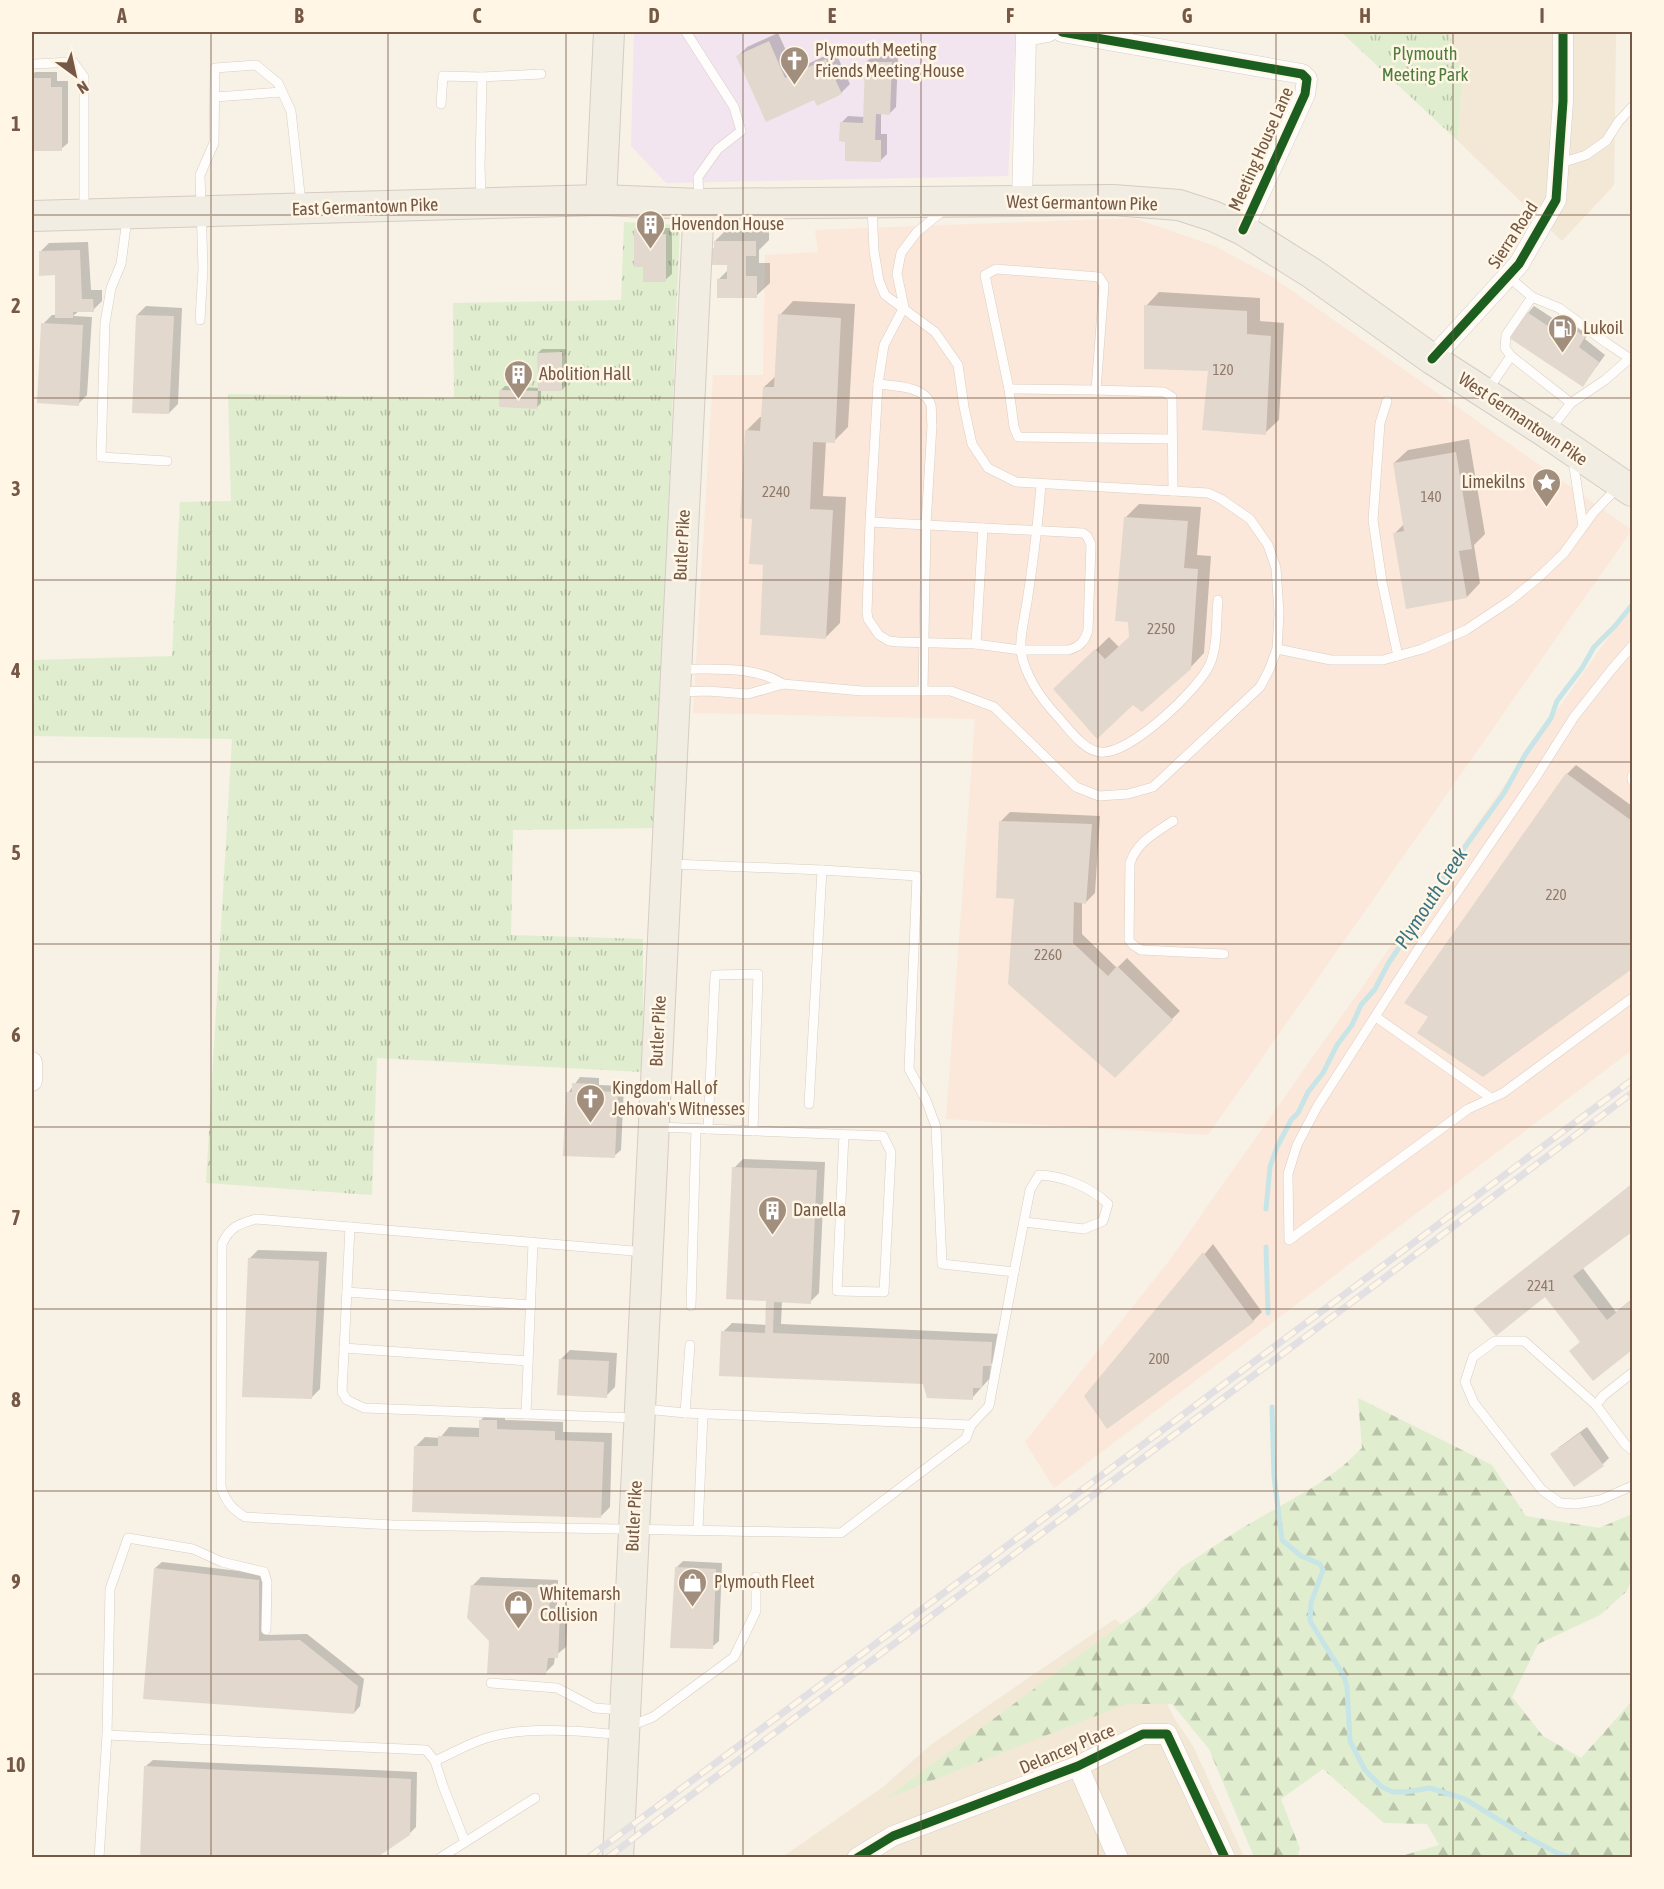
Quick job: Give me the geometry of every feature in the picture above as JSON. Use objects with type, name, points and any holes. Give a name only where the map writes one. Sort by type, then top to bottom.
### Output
[{"type":"main road","points":[[601,200],[609,32]]},
{"type":"main road","name":"East Germantown Pike","points":[[32,216],[601,200],[699,204]]},
{"type":"main road","name":"West Germantown Pike","points":[[699,204],[1113,200],[1179,206],[1213,216],[1243,230],[1313,274],[1432,358],[1627,488]]},
{"type":"main road","name":"Butler Pike","points":[[618,1857],[699,204]]},
{"type":"street","points":[[1022,201],[1026,36],[1048,32]]},
{"type":"street","name":"Meeting House Lane","points":[[1062,32],[1302,74],[1307,79],[1305,94],[1243,230]]},
{"type":"street","name":"Sierra Road","points":[[1432,358],[1519,264],[1556,200],[1563,101],[1563,32]]},
{"type":"street","points":[[32,1062],[32,1081]]},
{"type":"street","name":"Delancey Place","points":[[857,1857],[893,1836],[1078,1766],[1143,1734],[1167,1734],[1225,1857]]},
{"type":"street","points":[[1078,1766],[1118,1857]]},
{"type":"lane","points":[[686,32],[734,107],[741,131],[718,149],[698,177],[699,204]]},
{"type":"lane","points":[[35,64],[73,62],[84,77],[84,215]]},
{"type":"lane","points":[[200,320],[203,268],[200,175],[214,143],[215,68],[256,65],[278,83],[291,111],[302,208]]},
{"type":"lane","points":[[441,104],[443,76],[482,78],[541,74]]},
{"type":"lane","points":[[482,78],[480,166],[482,204]]},
{"type":"lane","points":[[215,97],[282,92]]},
{"type":"lane","points":[[1558,164],[1586,155],[1606,141],[1619,121],[1632,107]]},
{"type":"lane","points":[[870,522],[1083,533],[1090,540],[1088,630],[1085,639],[1074,648],[1020,650],[976,644],[889,641],[879,635],[868,618],[870,522],[878,384],[884,345],[904,308],[897,274],[902,254],[917,232],[954,202]]},
{"type":"lane","points":[[675,681],[706,691],[748,694],[783,684],[862,691],[951,691],[994,707],[1076,787],[1099,796],[1128,794],[1153,786],[1243,705],[1260,687],[1269,670],[1276,649],[1279,613],[1276,568],[1268,545],[1250,519],[1208,493],[1016,482],[988,468],[972,444],[958,365],[935,332],[885,295],[879,281],[874,251],[871,203]]},
{"type":"lane","points":[[127,213],[121,264],[111,288],[105,323],[101,457],[167,461]]},
{"type":"lane","points":[[1096,390],[1104,285],[1099,277],[996,269],[985,275],[1009,389],[1014,427],[1018,437],[1172,440]]},
{"type":"lane","points":[[1508,276],[1533,297],[1559,308],[1631,359],[1571,403],[1547,433]]},
{"type":"lane","points":[[1533,297],[1506,335],[1505,348],[1511,356],[1571,403]]},
{"type":"lane","points":[[1485,393],[1511,356]]},
{"type":"lane","points":[[878,384],[922,393],[931,404],[923,691]]},
{"type":"lane","points":[[1009,389],[1164,392],[1172,397],[1173,491]]},
{"type":"lane","points":[[1388,401],[1380,423],[1373,520],[1382,582],[1398,656]]},
{"type":"lane","points":[[1572,452],[1583,526]]},
{"type":"lane","points":[[1041,484],[1038,531],[1020,650],[1033,685],[1044,702],[1088,748],[1098,752],[1110,752],[1126,746],[1174,707],[1204,674],[1210,663],[1214,647],[1218,600]]},
{"type":"lane","points":[[1276,649],[1331,660],[1383,660],[1422,649],[1466,630],[1512,600],[1539,577],[1564,553],[1583,526],[1627,488]]},
{"type":"lane","points":[[976,644],[983,528]]},
{"type":"lane","points":[[1632,646],[1574,717],[1536,777],[1419,948],[1317,1107],[1297,1145],[1288,1174],[1289,1240],[1468,1108],[1503,1093],[1632,998]]},
{"type":"lane","points":[[675,681],[741,670],[771,675],[783,684]]},
{"type":"lane","points":[[1173,821],[1142,843],[1134,852],[1130,863],[1129,940],[1132,945],[1141,950],[1224,954]]},
{"type":"lane","points":[[666,864],[917,876],[909,1069],[927,1100],[936,1127],[942,1264],[1014,1272]]},
{"type":"lane","points":[[809,1104],[822,870]]},
{"type":"lane","points":[[708,1129],[715,975],[758,974],[753,1131]]},
{"type":"lane","points":[[1376,1017],[1491,1098]]},
{"type":"lane","points":[[653,1127],[696,1128],[753,1131],[844,1134],[883,1136],[891,1152],[884,1292],[837,1291],[844,1134]]},
{"type":"lane","points":[[691,1306],[696,1128]]},
{"type":"lane","points":[[647,1252],[256,1219],[241,1223],[228,1232],[222,1244],[221,1487],[225,1500],[245,1517],[393,1525],[841,1533],[966,1438],[971,1425],[989,1406],[1014,1272],[1030,1190],[1039,1175],[1056,1176],[1096,1193],[1108,1204],[1103,1221],[1084,1229],[1024,1221]]},
{"type":"lane","points":[[350,1227],[342,1392],[347,1400],[364,1408],[526,1414],[685,1413],[971,1425]]},
{"type":"lane","points":[[526,1414],[533,1242]]},
{"type":"lane","points":[[347,1292],[531,1305]]},
{"type":"lane","points":[[1632,1450],[1596,1405],[1524,1341],[1495,1341],[1473,1357],[1465,1382],[1474,1403],[1542,1490],[1560,1503],[1576,1504],[1600,1500],[1632,1486]]},
{"type":"lane","points":[[685,1413],[690,1345]]},
{"type":"lane","points":[[344,1348],[528,1361]]},
{"type":"lane","points":[[1596,1405],[1603,1396],[1632,1373]]},
{"type":"lane","points":[[698,1530],[703,1414]]},
{"type":"lane","points":[[99,1857],[107,1735],[110,1589],[128,1538],[193,1549],[222,1562],[264,1572],[267,1582],[266,1630]]},
{"type":"lane","points":[[435,1761],[477,1741],[505,1733],[580,1731],[624,1725],[653,1717],[734,1658],[756,1611],[756,1577]]},
{"type":"lane","points":[[491,1683],[557,1688],[624,1725]]},
{"type":"lane","points":[[107,1735],[426,1750],[435,1761],[442,1786],[465,1842]]},
{"type":"lane","points":[[440,1857],[535,1798]]},
{"type":"shaded area","points":[[634,32],[1016,32],[1008,176],[666,183],[631,146]]},
{"type":"shaded area","name":"Plymouth Meeting Park","points":[[1448,32],[1616,32],[1614,185],[1562,241],[1458,141],[1462,74]]},
{"type":"shaded area","points":[[1133,218],[1215,246],[1274,278],[1632,530],[1208,1135],[946,1119],[975,719],[693,713],[713,375],[763,375],[765,255],[818,252],[815,230]]},
{"type":"shaded area","points":[[1632,604],[1632,1050],[1054,1488],[1025,1442],[1169,1261]]},
{"type":"shaded area","points":[[1115,1619],[1135,1638],[1174,1718],[1193,1746],[1244,1857],[781,1858],[883,1787],[932,1744]]},
{"type":"green space","name":"Plymouth Meeting Park","points":[[1341,32],[1448,32],[1462,74],[1458,141]]},
{"type":"green space","points":[[624,222],[680,225],[655,828],[513,830],[511,935],[643,939],[643,1072],[377,1058],[372,1195],[206,1183],[232,739],[32,736],[32,660],[172,656],[180,502],[231,501],[228,394],[454,398],[453,303],[621,300]]},
{"type":"green space","points":[[1358,1398],[1492,1465],[1526,1516],[1599,1528],[1632,1514],[1632,1578],[1627,1591],[1600,1615],[1538,1644],[1512,1697],[1543,1736],[1581,1758],[1632,1701],[1632,1857],[1398,1857],[1439,1845],[1427,1824],[1384,1823],[1323,1769],[1281,1799],[1300,1849],[1297,1857],[1254,1857],[1209,1749],[1172,1704],[1126,1704],[885,1799],[1146,1606],[1181,1568],[1242,1528],[1317,1485],[1343,1466],[1362,1448]]},
{"type":"building","name":"Plymouth Meeting Friends Meeting House","points":[[769,41],[785,78],[826,59],[842,94],[817,106],[814,100],[766,122],[736,56]]},
{"type":"building","points":[[865,62],[892,62],[890,115],[876,114],[875,140],[881,140],[881,162],[845,161],[845,142],[839,141],[840,122],[863,123]]},
{"type":"building","points":[[32,78],[51,78],[51,87],[62,87],[62,151],[32,151]]},
{"type":"building","name":"Hovendon House","points":[[634,229],[651,229],[651,234],[666,234],[666,282],[643,282],[643,267],[634,267]]},
{"type":"building","points":[[714,241],[756,241],[756,256],[746,256],[746,276],[757,276],[757,298],[717,298],[717,279],[727,279],[727,265],[711,265]]},
{"type":"building","points":[[80,250],[82,299],[93,299],[94,312],[73,312],[73,318],[55,318],[55,275],[39,276],[39,251]]},
{"type":"building","points":[[1144,305],[1247,311],[1247,334],[1271,336],[1266,435],[1202,430],[1208,371],[1144,369]]},
{"type":"building","name":"Lukoil","points":[[1527,312],[1548,326],[1554,316],[1585,337],[1579,347],[1599,362],[1583,387],[1508,337]]},
{"type":"building","points":[[778,314],[841,318],[835,443],[813,442],[810,509],[833,510],[826,639],[760,635],[763,565],[749,564],[752,519],[740,518],[745,430],[760,431],[763,387],[774,387]]},
{"type":"building","points":[[136,315],[174,316],[169,414],[132,413]]},
{"type":"building","points":[[41,323],[83,325],[79,406],[37,403]]},
{"type":"building","points":[[562,352],[562,391],[538,391],[537,353]]},
{"type":"building","name":"Abolition Hall","points":[[499,390],[538,391],[537,409],[499,407]]},
{"type":"building","points":[[1456,452],[1472,549],[1459,551],[1467,598],[1406,609],[1393,533],[1404,531],[1393,463]]},
{"type":"building","points":[[1124,517],[1188,521],[1184,568],[1198,569],[1191,669],[1142,712],[1133,705],[1097,739],[1053,689],[1095,649],[1105,659],[1129,637],[1128,622],[1115,621]]},
{"type":"building","points":[[1566,773],[1632,821],[1632,969],[1483,1077],[1417,1033],[1428,1017],[1404,1003]]},
{"type":"building","points":[[999,821],[1092,824],[1086,904],[1074,902],[1073,943],[1108,976],[1117,966],[1173,1020],[1115,1078],[1008,984],[1014,899],[996,898]]},
{"type":"building","name":"Kingdom Hall of Jehovah's Witnesses","points":[[572,1083],[594,1084],[593,1091],[618,1092],[615,1158],[563,1156],[566,1092],[572,1092]]},
{"type":"building","name":"Danella","points":[[732,1167],[817,1170],[811,1304],[774,1302],[773,1333],[992,1342],[991,1366],[983,1366],[982,1388],[973,1388],[973,1400],[927,1398],[923,1384],[719,1376],[721,1331],[765,1333],[766,1301],[726,1299]]},
{"type":"building","points":[[1632,1184],[1632,1232],[1573,1276],[1607,1320],[1632,1299],[1632,1350],[1593,1381],[1569,1351],[1580,1342],[1545,1297],[1496,1336],[1473,1309]]},
{"type":"building","points":[[1203,1252],[1254,1322],[1107,1429],[1084,1396]]},
{"type":"building","points":[[248,1258],[319,1261],[312,1399],[242,1397]]},
{"type":"building","points":[[559,1359],[609,1361],[607,1398],[557,1395]]},
{"type":"building","points":[[479,1420],[497,1420],[497,1429],[555,1431],[555,1440],[604,1442],[601,1518],[412,1512],[414,1446],[438,1446],[438,1436],[479,1437]]},
{"type":"building","points":[[1580,1433],[1604,1466],[1574,1487],[1550,1454]]},
{"type":"building","name":"Plymouth Fleet","points":[[675,1567],[716,1569],[713,1649],[670,1648]]},
{"type":"building","points":[[154,1568],[259,1580],[259,1641],[300,1640],[358,1686],[354,1714],[143,1699]]},
{"type":"building","name":"Whitemarsh Collision","points":[[471,1585],[550,1588],[549,1614],[560,1615],[558,1658],[548,1658],[546,1675],[487,1674],[489,1641],[467,1618]]},
{"type":"building","points":[[144,1766],[411,1779],[410,1835],[376,1858],[140,1858]]},
{"type":"waterway","name":"Plymouth Creek","points":[[1266,1209],[1270,1167],[1291,1120],[1298,1113],[1308,1092],[1323,1073],[1337,1045],[1352,1025],[1361,1005],[1375,989],[1388,964],[1438,889],[1444,876],[1504,793],[1525,755],[1551,718],[1557,701],[1582,668],[1594,647],[1632,605]]},
{"type":"waterway","name":"Plymouth Creek","points":[[1266,1247],[1268,1313]]},
{"type":"waterway","name":"Plymouth Creek","points":[[1272,1407],[1274,1476],[1282,1540],[1301,1556],[1320,1564],[1323,1570],[1311,1603],[1310,1621],[1344,1676],[1347,1687],[1350,1741],[1365,1770],[1382,1787],[1393,1792],[1430,1788],[1465,1799],[1527,1837],[1557,1853],[1573,1858]]},
{"type":"railway","points":[[588,1858],[1632,1080]]},
{"type":"railway","points":[[607,1858],[1632,1093]]},
{"type":"cycle path","points":[[1062,32],[1302,74],[1307,79],[1305,94],[1243,230]]},
{"type":"cycle path","points":[[1432,359],[1519,264],[1556,200],[1563,101],[1563,32]]},
{"type":"cycle path","points":[[857,1858],[893,1836],[1078,1766],[1143,1734],[1167,1734],[1225,1858]]},
{"type":"place","name":"Plymouth Meeting Friends Meeting House","points":[[794,86]]},
{"type":"place","name":"Hovendon House","points":[[650,250]]},
{"type":"place","name":"Lukoil","points":[[1562,354]]},
{"type":"place","name":"Abolition Hall","points":[[518,400]]},
{"type":"place","name":"Limekilns","points":[[1546,508]]},
{"type":"place","name":"Kingdom Hall of Jehovah's Witnesses","points":[[591,1124]]},
{"type":"place","name":"Danella","points":[[772,1236]]},
{"type":"place","name":"Plymouth Fleet","points":[[693,1608]]},
{"type":"place","name":"Whitemarsh Collision","points":[[519,1630]]}]
